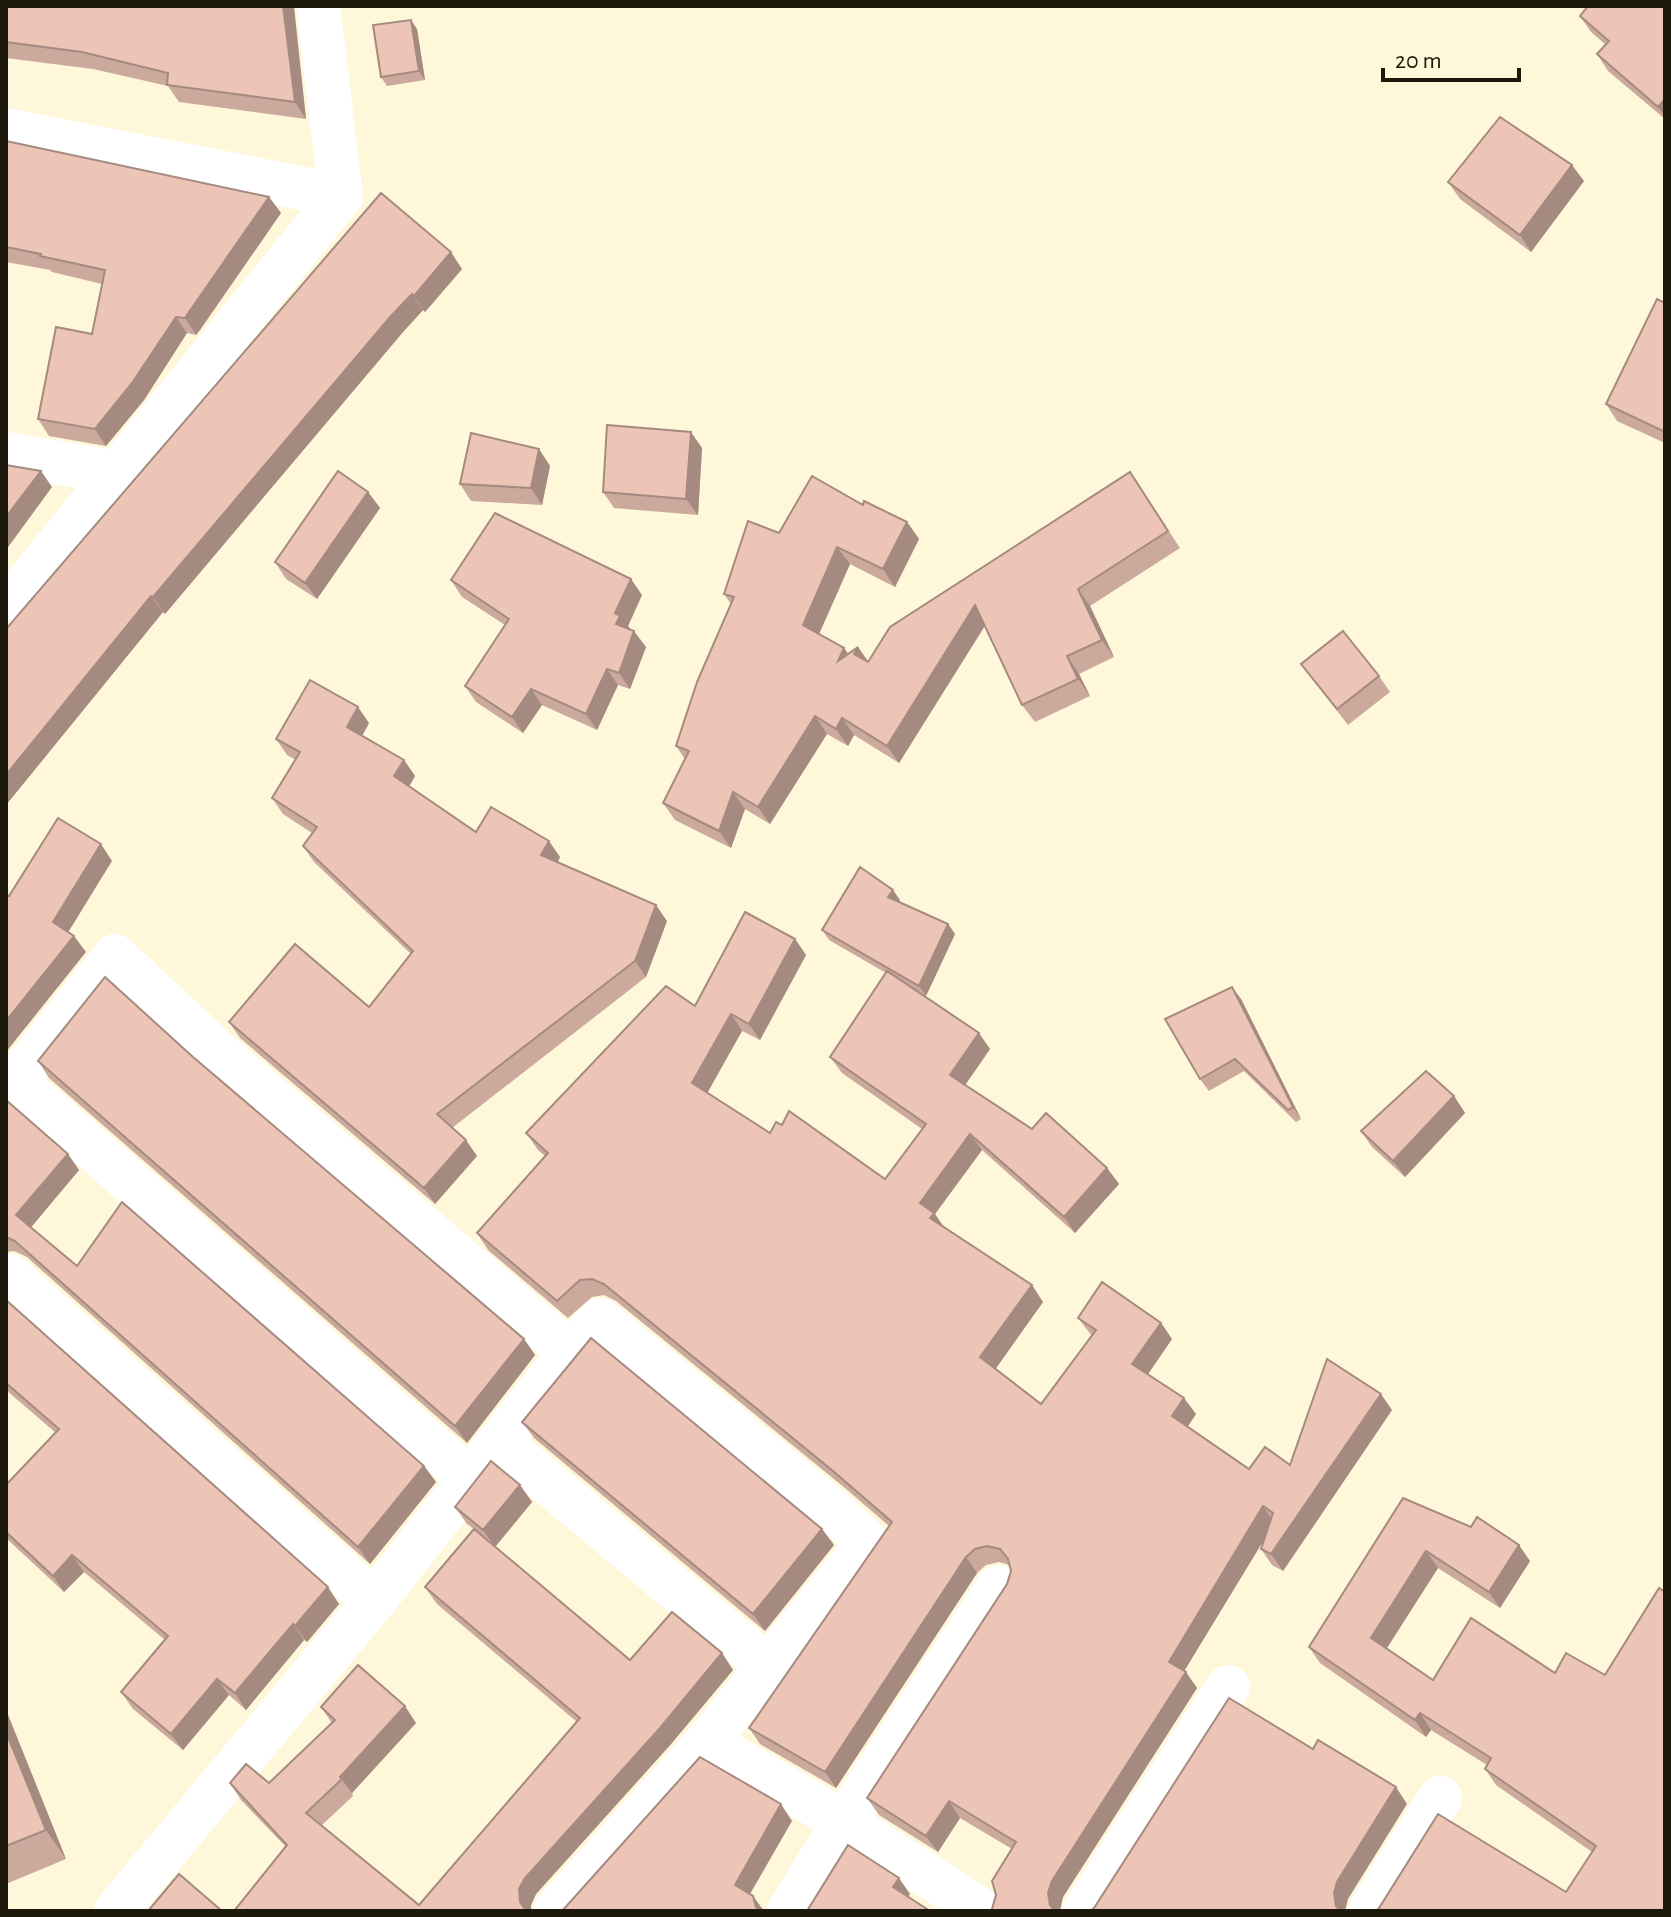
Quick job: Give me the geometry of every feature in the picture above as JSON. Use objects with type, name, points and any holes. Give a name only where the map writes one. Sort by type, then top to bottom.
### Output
[{"type":"street","points":[[6,609],[341,196],[318,6]]},
{"type":"street","points":[[6,130],[341,196]]},
{"type":"street","points":[[6,454],[118,473]]},
{"type":"street","points":[[470,1479],[15,1081],[115,956],[221,1055],[570,1352]]},
{"type":"street","points":[[6,1281],[10,1276],[374,1601]]},
{"type":"street","points":[[116,1911],[374,1601],[570,1352],[600,1320],[829,1507],[868,1543],[707,1742],[555,1911]]},
{"type":"street","points":[[499,1442],[769,1667]]},
{"type":"street","points":[[789,1911],[998,1587]]},
{"type":"street","points":[[1084,1911],[1228,1687]]},
{"type":"street","points":[[707,1742],[844,1822],[983,1911]]},
{"type":"street","points":[[1370,1911],[1440,1798]]},
{"type":"building","points":[[6,6],[283,6],[295,102],[167,85],[168,73],[82,52],[6,42]]},
{"type":"building","points":[[1588,6],[1665,6],[1665,99],[1658,107],[1597,54],[1609,41],[1580,16]]},
{"type":"building","points":[[411,20],[419,71],[381,77],[373,25]]},
{"type":"building","points":[[1500,117],[1572,165],[1520,235],[1448,182]]},
{"type":"building","points":[[6,141],[269,197],[185,318],[176,317],[132,383],[95,429],[38,419],[56,327],[92,334],[105,270],[6,247]]},
{"type":"building","points":[[381,193],[451,252],[414,296],[412,294],[391,316],[151,596],[6,775],[6,629]]},
{"type":"building","points":[[1657,299],[1665,303],[1665,432],[1606,404]]},
{"type":"building","points":[[607,425],[691,432],[686,499],[603,492]]},
{"type":"building","points":[[471,433],[539,449],[531,488],[460,484]]},
{"type":"building","points":[[6,465],[41,471],[6,517]]},
{"type":"building","points":[[338,471],[368,492],[305,583],[275,562]]},
{"type":"building","points":[[1130,472],[1168,531],[1078,589],[1102,640],[1067,656],[1078,679],[1022,705],[975,605],[887,746],[842,718],[836,729],[815,716],[758,807],[733,792],[719,831],[663,803],[689,751],[676,746],[697,682],[734,597],[724,594],[748,521],[779,533],[812,476],[863,505],[864,501],[907,522],[883,569],[837,547],[803,625],[844,648],[838,661],[858,647],[854,654],[868,662],[890,627]]},
{"type":"building","points":[[495,513],[631,579],[615,613],[620,616],[616,624],[634,631],[619,673],[607,669],[586,714],[531,689],[512,717],[465,686],[509,619],[451,580]]},
{"type":"building","points":[[1343,631],[1379,676],[1337,709],[1301,664]]},
{"type":"building","points":[[310,680],[358,707],[347,727],[404,760],[394,776],[476,832],[491,807],[549,841],[541,855],[656,905],[635,961],[437,1114],[466,1140],[424,1188],[229,1022],[295,944],[369,1007],[413,951],[303,846],[317,827],[272,798],[300,752],[276,739]]},
{"type":"building","points":[[58,818],[101,844],[53,922],[74,936],[6,1021],[6,894],[9,896]]},
{"type":"building","points":[[860,867],[893,890],[888,897],[948,924],[919,986],[822,930]]},
{"type":"building","points":[[745,912],[795,939],[749,1024],[731,1014],[692,1083],[770,1133],[776,1122],[782,1125],[789,1111],[885,1179],[926,1124],[830,1057],[887,971],[979,1033],[950,1075],[1032,1129],[1046,1113],[1107,1168],[1064,1217],[970,1134],[920,1203],[934,1213],[930,1218],[1032,1285],[980,1357],[1041,1404],[1096,1330],[1078,1318],[1102,1282],[1161,1323],[1132,1364],[1184,1398],[1172,1416],[1249,1469],[1265,1447],[1290,1465],[1327,1359],[1381,1394],[1271,1554],[1261,1549],[1273,1513],[1263,1506],[1169,1662],[1186,1672],[1052,1881],[1048,1893],[1050,1905],[1055,1911],[989,1911],[996,1895],[992,1881],[1016,1842],[949,1801],[926,1836],[867,1798],[1007,1584],[1011,1571],[1008,1559],[1000,1549],[987,1546],[975,1549],[966,1557],[825,1772],[749,1728],[892,1522],[604,1284],[592,1279],[580,1280],[557,1301],[477,1233],[548,1153],[526,1133],[666,986],[695,1006]]},
{"type":"building","points":[[105,977],[193,1057],[524,1339],[455,1426],[38,1061]]},
{"type":"building","points":[[1232,987],[1293,1107],[1288,1110],[1235,1059],[1200,1079],[1165,1019]]},
{"type":"building","points":[[1426,1071],[1454,1096],[1393,1161],[1361,1131]]},
{"type":"building","points":[[6,1100],[68,1154],[16,1215],[77,1266],[122,1202],[424,1466],[358,1547],[15,1241],[6,1237]]},
{"type":"building","points":[[6,1300],[328,1587],[235,1693],[217,1679],[171,1734],[121,1692],[168,1636],[72,1555],[53,1576],[6,1532],[6,1485],[59,1429],[6,1383]]},
{"type":"building","points":[[591,1338],[822,1529],[753,1614],[522,1422]]},
{"type":"building","points":[[491,1461],[520,1485],[483,1530],[455,1507]]},
{"type":"building","points":[[1403,1498],[1471,1527],[1477,1517],[1519,1545],[1489,1592],[1426,1551],[1371,1638],[1433,1680],[1471,1618],[1555,1673],[1566,1653],[1605,1675],[1659,1588],[1665,1592],[1665,1911],[1376,1911],[1438,1814],[1566,1892],[1596,1846],[1485,1769],[1491,1758],[1420,1713],[1415,1720],[1309,1647]]},
{"type":"building","points":[[474,1529],[630,1660],[672,1612],[722,1653],[660,1728],[525,1878],[519,1889],[520,1902],[526,1911],[234,1911],[287,1845],[230,1783],[246,1764],[269,1783],[335,1720],[321,1707],[358,1665],[405,1706],[340,1777],[342,1779],[306,1813],[419,1905],[580,1718],[425,1587]]},
{"type":"building","points":[[1229,1698],[1313,1749],[1318,1740],[1396,1787],[1337,1882],[1334,1893],[1336,1906],[1341,1911],[1090,1911],[1094,1908]]},
{"type":"building","points":[[6,1732],[46,1830],[6,1846]]},
{"type":"building","points":[[700,1757],[781,1804],[735,1885],[753,1896],[760,1911],[562,1911]]},
{"type":"building","points":[[848,1845],[899,1878],[893,1887],[930,1911],[807,1911]]},
{"type":"building","points":[[179,1874],[222,1911],[148,1911]]}]
